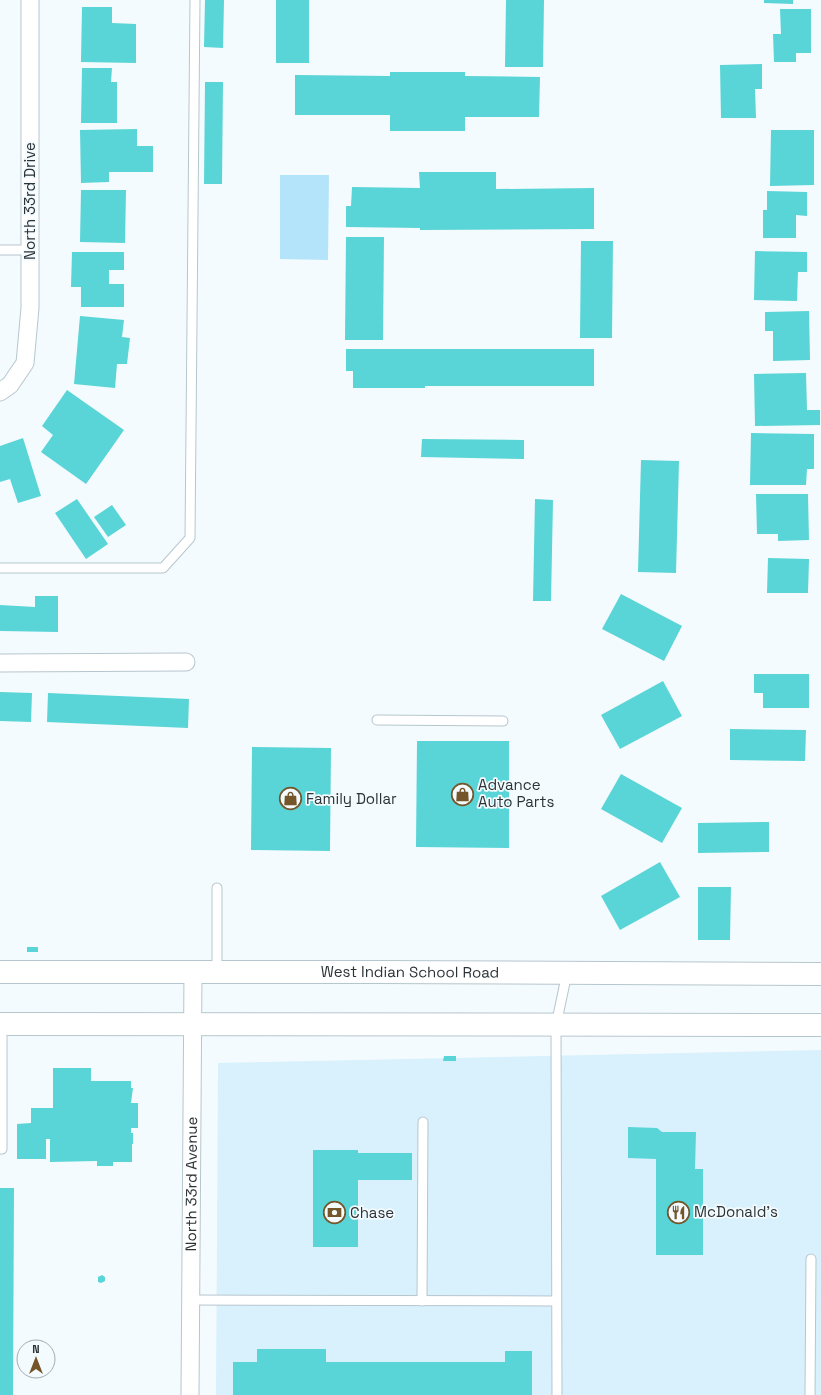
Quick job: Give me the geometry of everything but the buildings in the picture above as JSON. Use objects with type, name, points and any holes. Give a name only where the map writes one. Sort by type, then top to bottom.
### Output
[{"type":"main road","name":"West Indian School Road","points":[[0,972],[821,974]]},
{"type":"main road","points":[[1,1024],[821,1025]]},
{"type":"street","name":"North 33rd Drive","points":[[0,392],[10,385],[25,363],[30,308],[30,0]]},
{"type":"street","points":[[0,663],[186,662]]},
{"type":"street","name":"North 33rd Avenue","points":[[190,1395],[193,972]]},
{"type":"lane","points":[[0,568],[163,568],[190,538],[195,0]]},
{"type":"lane","points":[[0,250],[30,250]]},
{"type":"lane","points":[[377,720],[503,721]]},
{"type":"lane","points":[[217,888],[217,972]]},
{"type":"lane","points":[[557,1395],[556,1025],[567,973]]},
{"type":"lane","points":[[0,1149],[2,1149],[1,1024]]},
{"type":"lane","points":[[422,1301],[423,1122]]},
{"type":"lane","points":[[810,1395],[811,1259]]},
{"type":"lane","points":[[190,1300],[556,1301]]},
{"type":"shaded area","points":[[280,175],[329,175],[328,260],[280,259]]},
{"type":"shaded area","points":[[821,1050],[821,1395],[216,1395],[218,1063]]},
{"type":"place","name":"Advance Auto Parts","points":[[463,794]]},
{"type":"place","name":"Family Dollar","points":[[291,799]]},
{"type":"place","name":"McDonald's","points":[[679,1212]]},
{"type":"place","name":"Chase","points":[[335,1213]]}]
